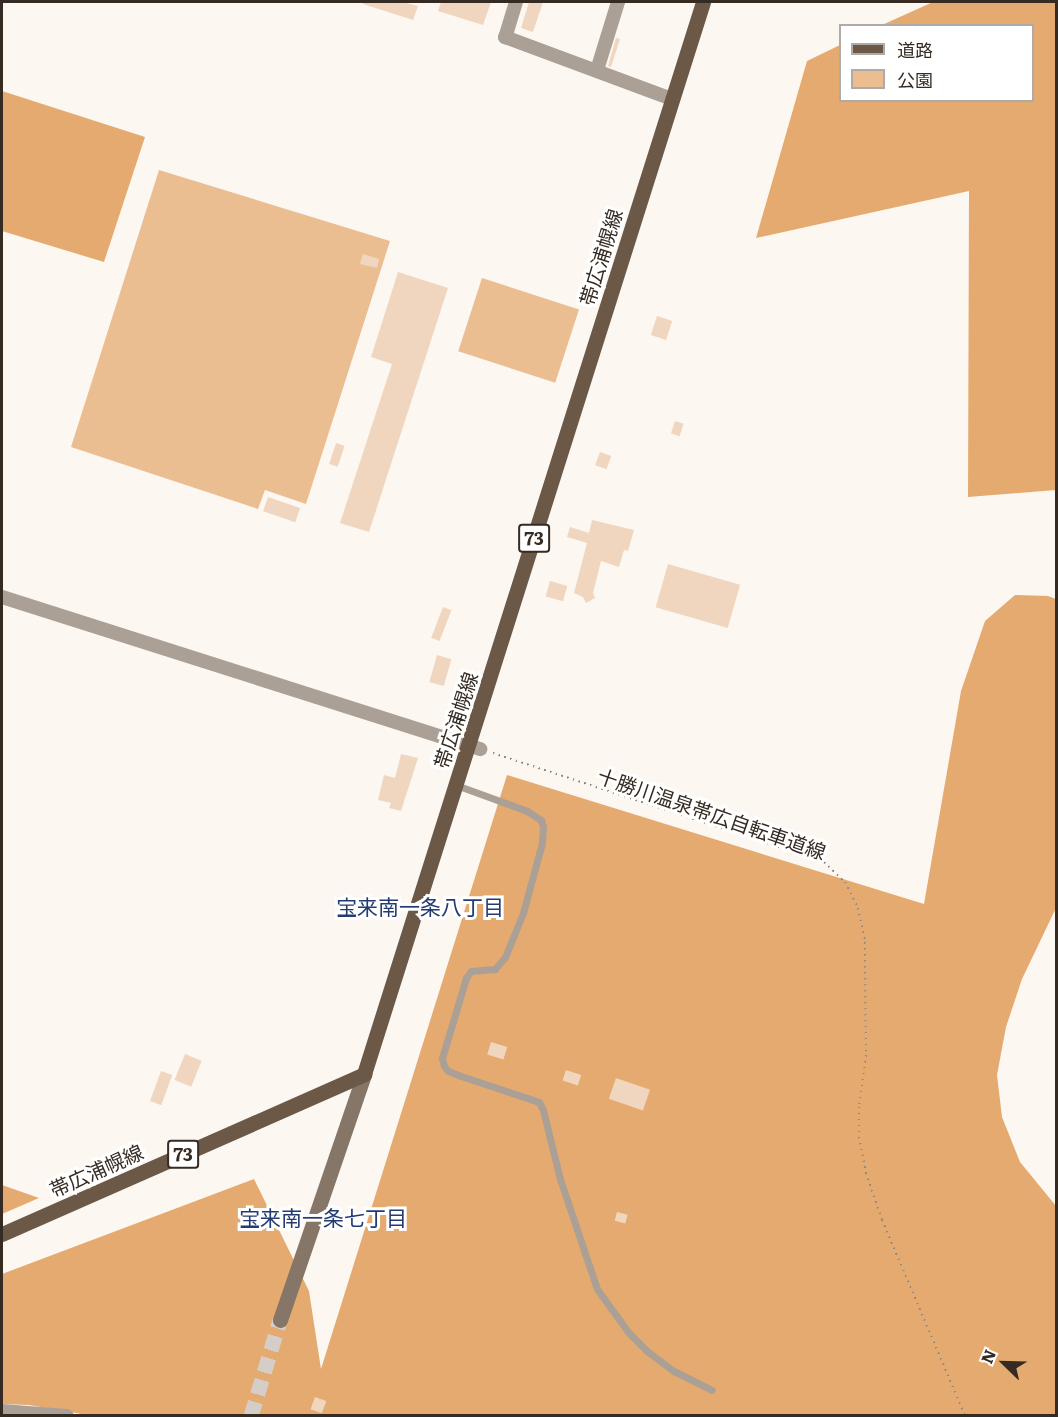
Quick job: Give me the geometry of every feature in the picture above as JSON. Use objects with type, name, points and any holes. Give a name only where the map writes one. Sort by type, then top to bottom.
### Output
[{"type":"main road","name":"帯広浦幌線","points":[[2,1234],[364,1074],[456,785],[475,747],[703,2]]},
{"type":"main road","points":[[280,1320],[364,1074]]},
{"type":"street","points":[[516,2],[505,37],[672,99]]},
{"type":"street","points":[[597,70],[618,2]]},
{"type":"street","points":[[2,597],[475,747]]},
{"type":"street","points":[[2,1412],[57,1415]]},
{"type":"lane","points":[[456,785],[527,812],[541,820],[543,827],[542,843],[523,913],[505,957],[495,969],[471,971],[466,978],[442,1058],[444,1066],[448,1071],[461,1076],[538,1102],[543,1110],[560,1179],[597,1289],[622,1325],[647,1351],[674,1371],[712,1390]]},
{"type":"path","name":"十勝川温泉帯広自転車道線","points":[[475,747],[824,862],[845,882],[858,908],[865,942],[866,1055],[859,1107],[859,1137],[866,1173],[882,1220],[965,1416]]},
{"type":"green space","points":[[159,170],[390,241],[306,504],[265,490],[258,509],[71,447]]},
{"type":"green space","points":[[482,278],[579,310],[555,383],[458,351]]},
{"type":"shaded area","points":[[933,2],[1056,2],[1056,490],[968,497],[969,191],[756,238],[807,61],[839,45],[839,102],[1034,102],[1034,24],[884,24]]},
{"type":"shaded area","points":[[2,91],[145,137],[104,262],[2,231]]},
{"type":"shaded area","points":[[1015,595],[1048,596],[1056,599],[1056,908],[1022,979],[1006,1027],[997,1075],[1002,1117],[1020,1162],[1056,1206],[1056,1415],[93,1416],[29,1405],[2,1404],[2,1274],[254,1179],[309,1291],[321,1369],[507,775],[924,904],[961,691],[985,621]]},
{"type":"shaded area","points":[[2,1185],[39,1198],[2,1214]]},
{"type":"building","points":[[363,2],[403,2],[418,6],[413,20],[363,4]]},
{"type":"building","points":[[441,2],[491,2],[483,25],[438,11]]},
{"type":"building","points":[[529,2],[543,2],[533,32],[521,28]]},
{"type":"building","points":[[616,38],[620,39],[611,67],[608,66]]},
{"type":"building","points":[[363,254],[379,259],[377,268],[360,264]]},
{"type":"building","points":[[398,272],[448,288],[369,532],[340,523],[392,364],[371,357]]},
{"type":"building","points":[[657,316],[672,321],[666,340],[651,335]]},
{"type":"building","points":[[675,421],[684,424],[680,436],[671,433]]},
{"type":"building","points":[[336,443],[345,446],[338,467],[329,464]]},
{"type":"building","points":[[600,452],[611,456],[606,469],[595,465]]},
{"type":"building","points":[[268,497],[300,508],[295,522],[263,511]]},
{"type":"building","points":[[592,520],[634,530],[628,551],[624,550],[619,567],[601,561],[593,593],[595,598],[586,603],[583,597],[574,593],[587,543],[567,537],[570,527],[589,533]]},
{"type":"building","points":[[668,564],[740,585],[728,628],[656,607]]},
{"type":"building","points":[[550,581],[567,586],[563,601],[546,596]]},
{"type":"building","points":[[443,607],[451,610],[440,641],[431,638]]},
{"type":"building","points":[[437,655],[451,659],[444,686],[429,682]]},
{"type":"building","points":[[401,754],[418,758],[401,811],[389,808],[391,803],[378,800],[384,775],[395,778]]},
{"type":"building","points":[[491,1042],[507,1047],[503,1059],[487,1054]]},
{"type":"building","points":[[185,1054],[202,1061],[191,1087],[175,1080]]},
{"type":"building","points":[[566,1070],[581,1075],[578,1085],[563,1080]]},
{"type":"building","points":[[161,1071],[172,1075],[161,1105],[150,1101]]},
{"type":"building","points":[[616,1078],[650,1090],[643,1111],[609,1099]]},
{"type":"building","points":[[617,1212],[628,1215],[625,1224],[615,1221]]},
{"type":"building","points":[[315,1397],[326,1401],[322,1413],[311,1409]]},
{"type":"tunnel","points":[[251,1416],[280,1320]]},
{"type":"district","name":"宝来南一条八丁目","points":[[420,906]]},
{"type":"district","name":"宝来南一条七丁目","points":[[323,1217]]}]
